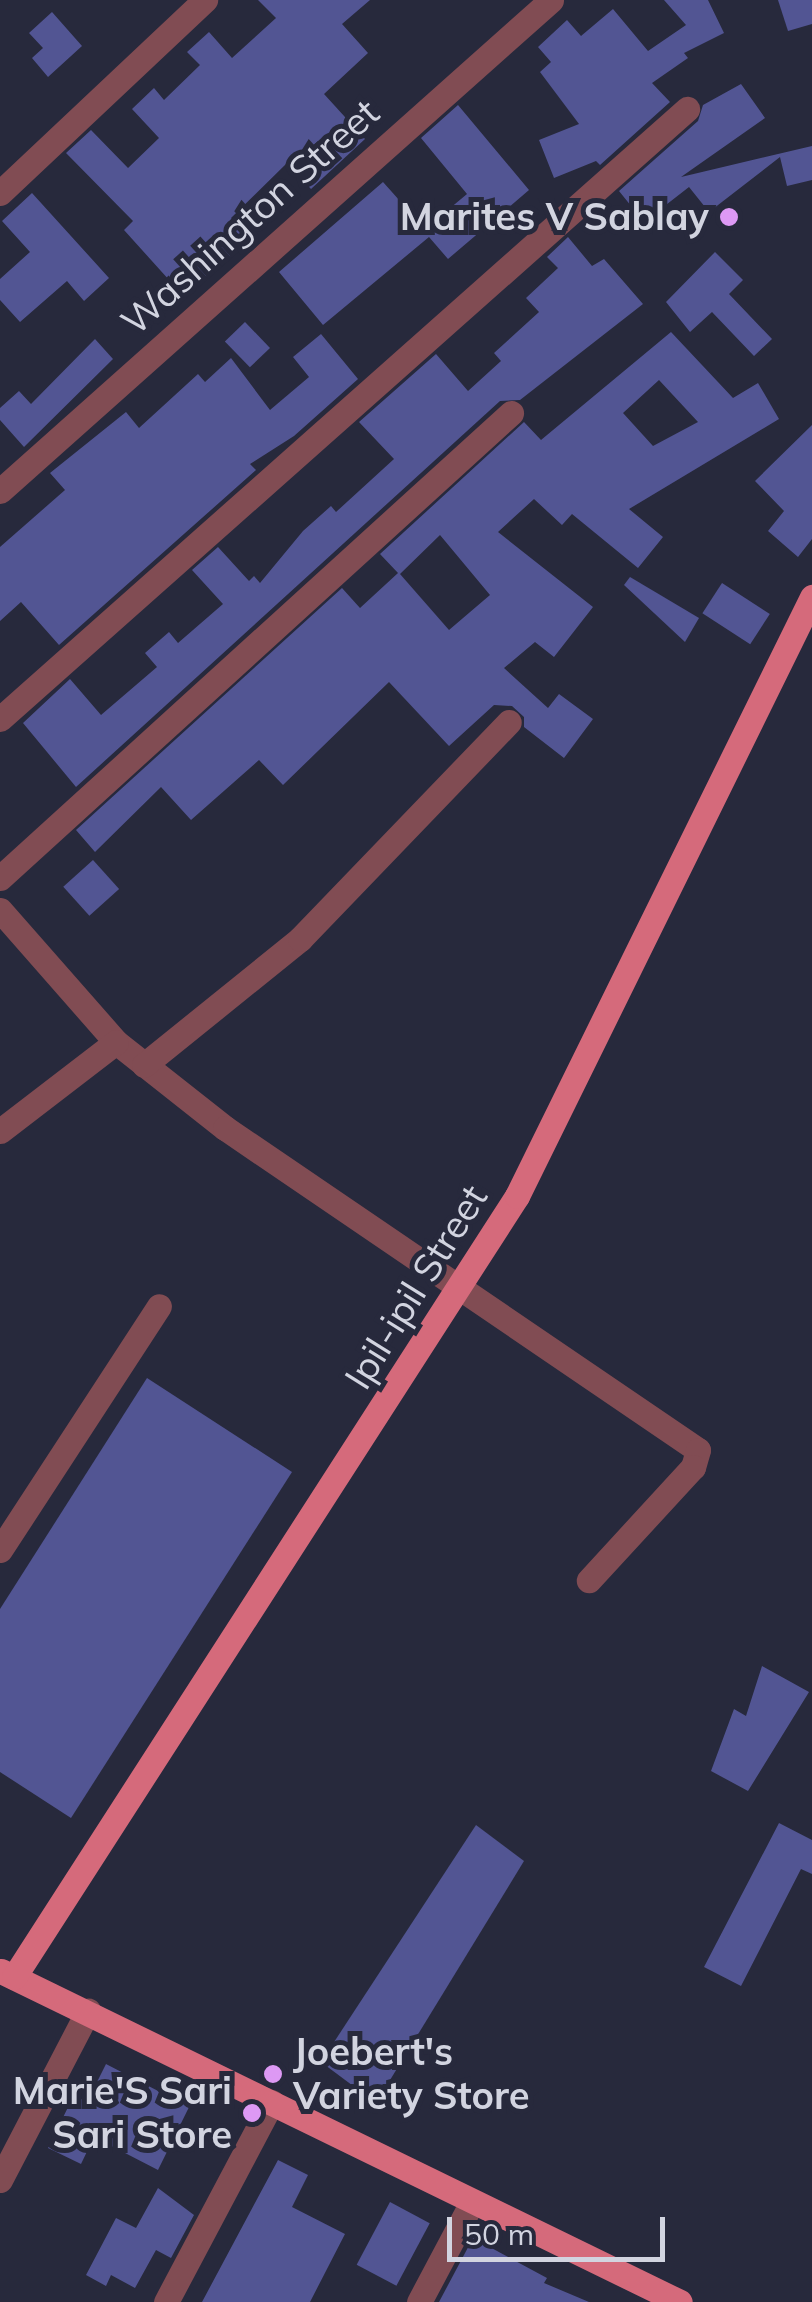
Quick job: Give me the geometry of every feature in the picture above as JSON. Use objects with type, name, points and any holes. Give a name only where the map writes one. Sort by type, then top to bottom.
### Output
[{"type":"main road","name":"Ipil-ipil Street","points":[[7,1974],[462,1290],[518,1196],[812,597]]},
{"type":"main road","points":[[7,1974],[678,2302]]},
{"type":"street","points":[[0,193],[205,0]]},
{"type":"street","name":"Washington Street","points":[[0,491],[550,0]]},
{"type":"street","points":[[0,720],[688,109]]},
{"type":"street","points":[[0,878],[511,413]]},
{"type":"street","points":[[144,1065],[300,938],[508,722]]},
{"type":"street","points":[[0,910],[116,1042],[144,1065],[462,1290],[698,1450],[694,1467],[589,1580]]},
{"type":"street","points":[[0,1131],[116,1042]]},
{"type":"street","points":[[0,1550],[159,1306]]},
{"type":"street","points":[[0,2180],[88,2011]]},
{"type":"street","points":[[166,2302],[272,2102]]},
{"type":"street","points":[[419,2302],[471,2204]]},
{"type":"building","points":[[258,0],[370,0],[342,24],[368,53],[324,94],[365,139],[311,189],[287,163],[231,218],[250,240],[190,290],[185,285],[179,291],[124,230],[133,221],[66,153],[91,130],[128,168],[159,138],[132,109],[154,88],[164,100],[200,65],[187,52],[209,32],[232,58],[276,18]]},
{"type":"building","points":[[664,0],[708,0],[724,33],[684,53],[688,58],[652,83],[670,102],[600,165],[596,161],[554,178],[539,140],[579,124],[540,72],[551,62],[538,47],[567,20],[581,36],[613,9],[648,51],[686,25]]},
{"type":"building","points":[[778,0],[812,0],[812,24],[788,31]]},
{"type":"building","points":[[52,12],[82,46],[48,77],[32,58],[43,48],[29,33]]},
{"type":"building","points":[[741,84],[765,118],[681,177],[812,146],[812,180],[787,186],[780,157],[709,212],[689,187],[644,222],[619,191],[698,121],[703,105]]},
{"type":"building","points":[[458,105],[529,190],[448,259],[429,237],[323,325],[279,272],[383,182],[425,229],[467,194],[421,138]]},
{"type":"building","points":[[32,193],[109,278],[84,301],[67,281],[20,322],[0,300],[0,279],[30,252],[2,221]]},
{"type":"building","points":[[568,237],[592,266],[604,259],[643,304],[520,400],[500,401],[76,787],[23,723],[70,679],[101,715],[157,667],[145,653],[169,632],[178,643],[223,604],[192,570],[218,547],[249,581],[254,576],[260,583],[303,531],[331,506],[336,512],[394,459],[359,422],[436,354],[468,391],[501,361],[494,353],[539,312],[526,298],[558,268],[547,257]]},
{"type":"building","points":[[715,252],[743,280],[729,294],[772,339],[754,356],[712,312],[690,332],[666,302]]},
{"type":"building","points":[[245,322],[270,348],[250,367],[225,341]]},
{"type":"building","points":[[671,332],[733,398],[758,383],[779,419],[629,509],[663,537],[638,568],[572,514],[562,525],[534,499],[498,532],[593,607],[554,657],[535,642],[504,668],[548,708],[559,694],[593,719],[564,758],[524,727],[524,717],[512,706],[494,705],[449,746],[389,682],[283,785],[259,760],[191,820],[161,787],[95,852],[76,830],[342,588],[360,608],[398,573],[380,554],[524,422],[541,440]],"holes":[[[659,380],[698,422],[653,446],[623,413]],[[440,535],[490,595],[449,630],[400,574]]]},
{"type":"building","points":[[321,334],[358,379],[294,436],[250,464],[256,470],[59,645],[21,602],[0,621],[0,547],[65,490],[50,473],[126,412],[139,428],[198,374],[205,382],[231,358],[270,410],[309,377],[293,357]]},
{"type":"building","points":[[95,339],[113,359],[24,447],[0,420],[0,408],[19,391],[31,404]]},
{"type":"building","points":[[812,425],[812,539],[798,557],[768,531],[784,511],[755,481]]},
{"type":"building","points":[[630,577],[699,618],[685,642],[624,585]]},
{"type":"building","points":[[722,583],[770,614],[750,644],[702,613]]},
{"type":"building","points":[[93,860],[119,889],[89,916],[63,887]]},
{"type":"building","points":[[147,1378],[292,1472],[71,1818],[0,1772],[0,1609]]},
{"type":"building","points":[[762,1666],[809,1692],[748,1791],[711,1771],[734,1709],[746,1716]]},
{"type":"building","points":[[779,1823],[812,1840],[812,1874],[801,1869],[741,1986],[704,1967]]},
{"type":"building","points":[[476,1825],[524,1861],[376,2103],[321,2062]]},
{"type":"building","points":[[106,2064],[162,2093],[193,2099],[158,2170],[94,2137],[81,2164],[48,2148],[74,2095],[87,2102]]},
{"type":"building","points":[[278,2160],[308,2175],[292,2207],[345,2234],[310,2302],[202,2302]]},
{"type":"building","points":[[158,2188],[194,2215],[171,2258],[156,2250],[135,2288],[111,2275],[106,2286],[86,2275],[116,2218],[136,2228]]},
{"type":"building","points":[[390,2202],[430,2223],[396,2286],[357,2265]]},
{"type":"building","points":[[473,2238],[547,2278],[544,2283],[589,2302],[439,2302]]},
{"type":"place","name":"Marites V Sablay","points":[[729,217]]},
{"type":"place","name":"Joebert's Variety Store","points":[[273,2074]]},
{"type":"place","name":"Marie'S Sari Sari Store","points":[[252,2113]]}]
